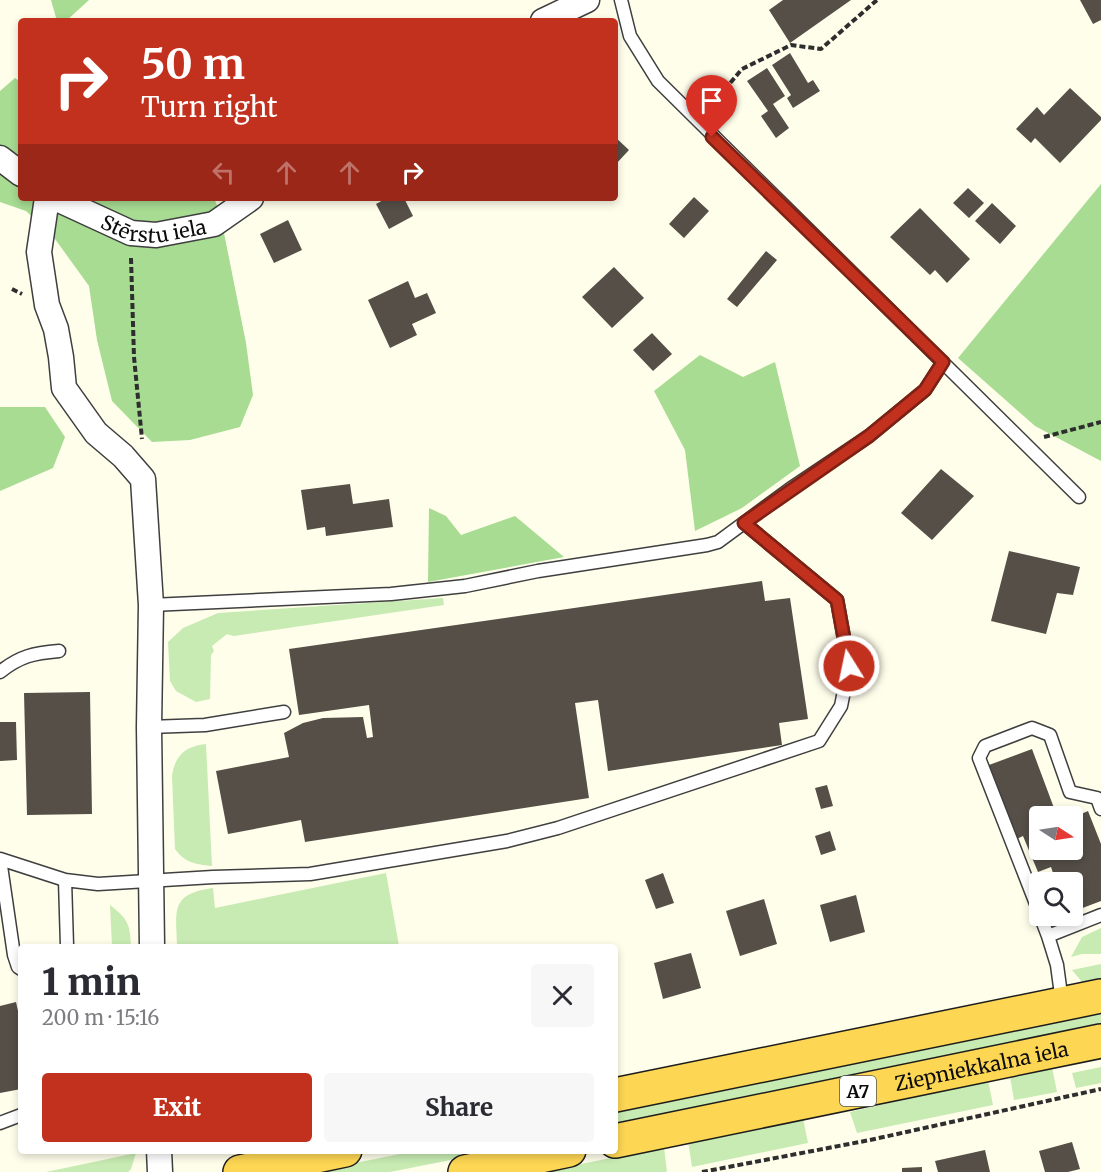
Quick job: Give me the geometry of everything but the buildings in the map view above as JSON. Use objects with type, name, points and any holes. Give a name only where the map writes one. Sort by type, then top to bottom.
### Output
[{"type":"highway","name":"A7","points":[[618,1094],[1101,996]]},
{"type":"highway","name":"Ziepniekkalna iela","points":[[618,1140],[1101,1041]]},
{"type":"highway","points":[[240,1172],[326,1154]]},
{"type":"highway","points":[[465,1172],[550,1154]]},
{"type":"street","points":[[549,18],[587,0]]},
{"type":"street","points":[[0,158],[18,172]]},
{"type":"street","points":[[47,201],[39,252],[47,305],[57,339],[64,388],[96,433],[123,456],[143,478],[151,604],[149,728],[152,944]]},
{"type":"street","name":"Stērstu iela","points":[[61,201],[130,233],[156,235],[214,224],[246,201]]},
{"type":"street","points":[[159,1154],[160,1172]]},
{"type":"lane","points":[[621,0],[630,36],[658,81],[712,137],[1079,497]]},
{"type":"lane","points":[[151,604],[391,594],[465,586],[538,571],[718,542],[869,436],[925,390],[943,362]]},
{"type":"lane","points":[[18,967],[14,955],[0,859],[65,880],[98,884],[310,874],[507,841],[558,828],[819,741],[841,706],[849,666],[837,600],[744,523]]},
{"type":"lane","points":[[0,672],[32,653],[59,651]]},
{"type":"lane","points":[[149,728],[205,725],[284,712]]},
{"type":"lane","points":[[1029,887],[979,758],[985,746],[1032,728],[1050,735],[1070,792],[1097,798],[1101,809]]},
{"type":"lane","points":[[65,880],[67,944]]},
{"type":"lane","points":[[1048,936],[1101,915]]},
{"type":"lane","points":[[1044,926],[1057,965],[1062,1003]]},
{"type":"lane","points":[[0,1123],[18,1116]]},
{"type":"path","points":[[712,137],[726,88],[742,69],[791,45],[822,49],[877,0]]},
{"type":"path","points":[[130,233],[134,357],[143,478]]},
{"type":"path","points":[[1024,442],[1101,422]]},
{"type":"path","points":[[702,1172],[870,1140],[1101,1089]]},
{"type":"green space","points":[[51,0],[89,0],[69,18],[56,18]]},
{"type":"green space","points":[[15,78],[18,80],[18,201],[215,201],[220,213],[246,343],[253,395],[240,427],[190,440],[152,442],[112,401],[97,340],[89,286],[55,239],[26,211],[0,202],[0,91]]},
{"type":"green space","points":[[1101,184],[1101,461],[1035,426],[958,358]]},
{"type":"green space","points":[[700,355],[743,377],[775,362],[800,466],[742,508],[695,531],[685,450],[654,391]]},
{"type":"green space","points":[[0,407],[45,407],[65,437],[53,468],[0,491]]},
{"type":"green space","points":[[429,508],[446,516],[461,535],[515,516],[564,557],[428,582]]},
{"type":"green space","points":[[443,598],[444,605],[234,636],[227,634],[212,646],[214,651],[211,655],[210,699],[196,702],[176,691],[170,681],[168,642],[183,628],[218,613]]},
{"type":"green space","points":[[206,744],[212,866],[191,862],[175,849],[172,776],[176,762],[187,749]]},
{"type":"green space","points":[[386,873],[399,944],[177,944],[177,913],[182,899],[199,891],[213,888],[215,908]]},
{"type":"green space","points":[[110,905],[121,914],[127,923],[131,944],[112,944]]},
{"type":"green space","points":[[1101,928],[1101,954],[1082,954],[1071,957],[1082,937]]},
{"type":"green space","points":[[1101,964],[1101,980],[1082,982],[1072,970]]},
{"type":"green space","points":[[1101,1010],[1101,1027],[618,1125],[618,1109]]},
{"type":"green space","points":[[1052,1067],[1057,1092],[1014,1100],[1010,1077]]},
{"type":"green space","points":[[1101,1067],[1101,1083],[1076,1088],[1072,1073]]},
{"type":"green space","points":[[988,1080],[993,1105],[857,1133],[850,1112]]},
{"type":"green space","points":[[803,1118],[808,1143],[692,1167],[688,1141]]},
{"type":"green space","points":[[664,1147],[667,1172],[552,1172],[552,1170]]},
{"type":"green space","points":[[131,1154],[136,1154],[128,1172],[46,1172]]},
{"type":"green space","points":[[400,1154],[481,1154],[390,1172],[310,1172]]},
{"type":"route","points":[[712,137],[943,362],[925,390],[869,436],[744,523],[837,600],[849,666]]}]
